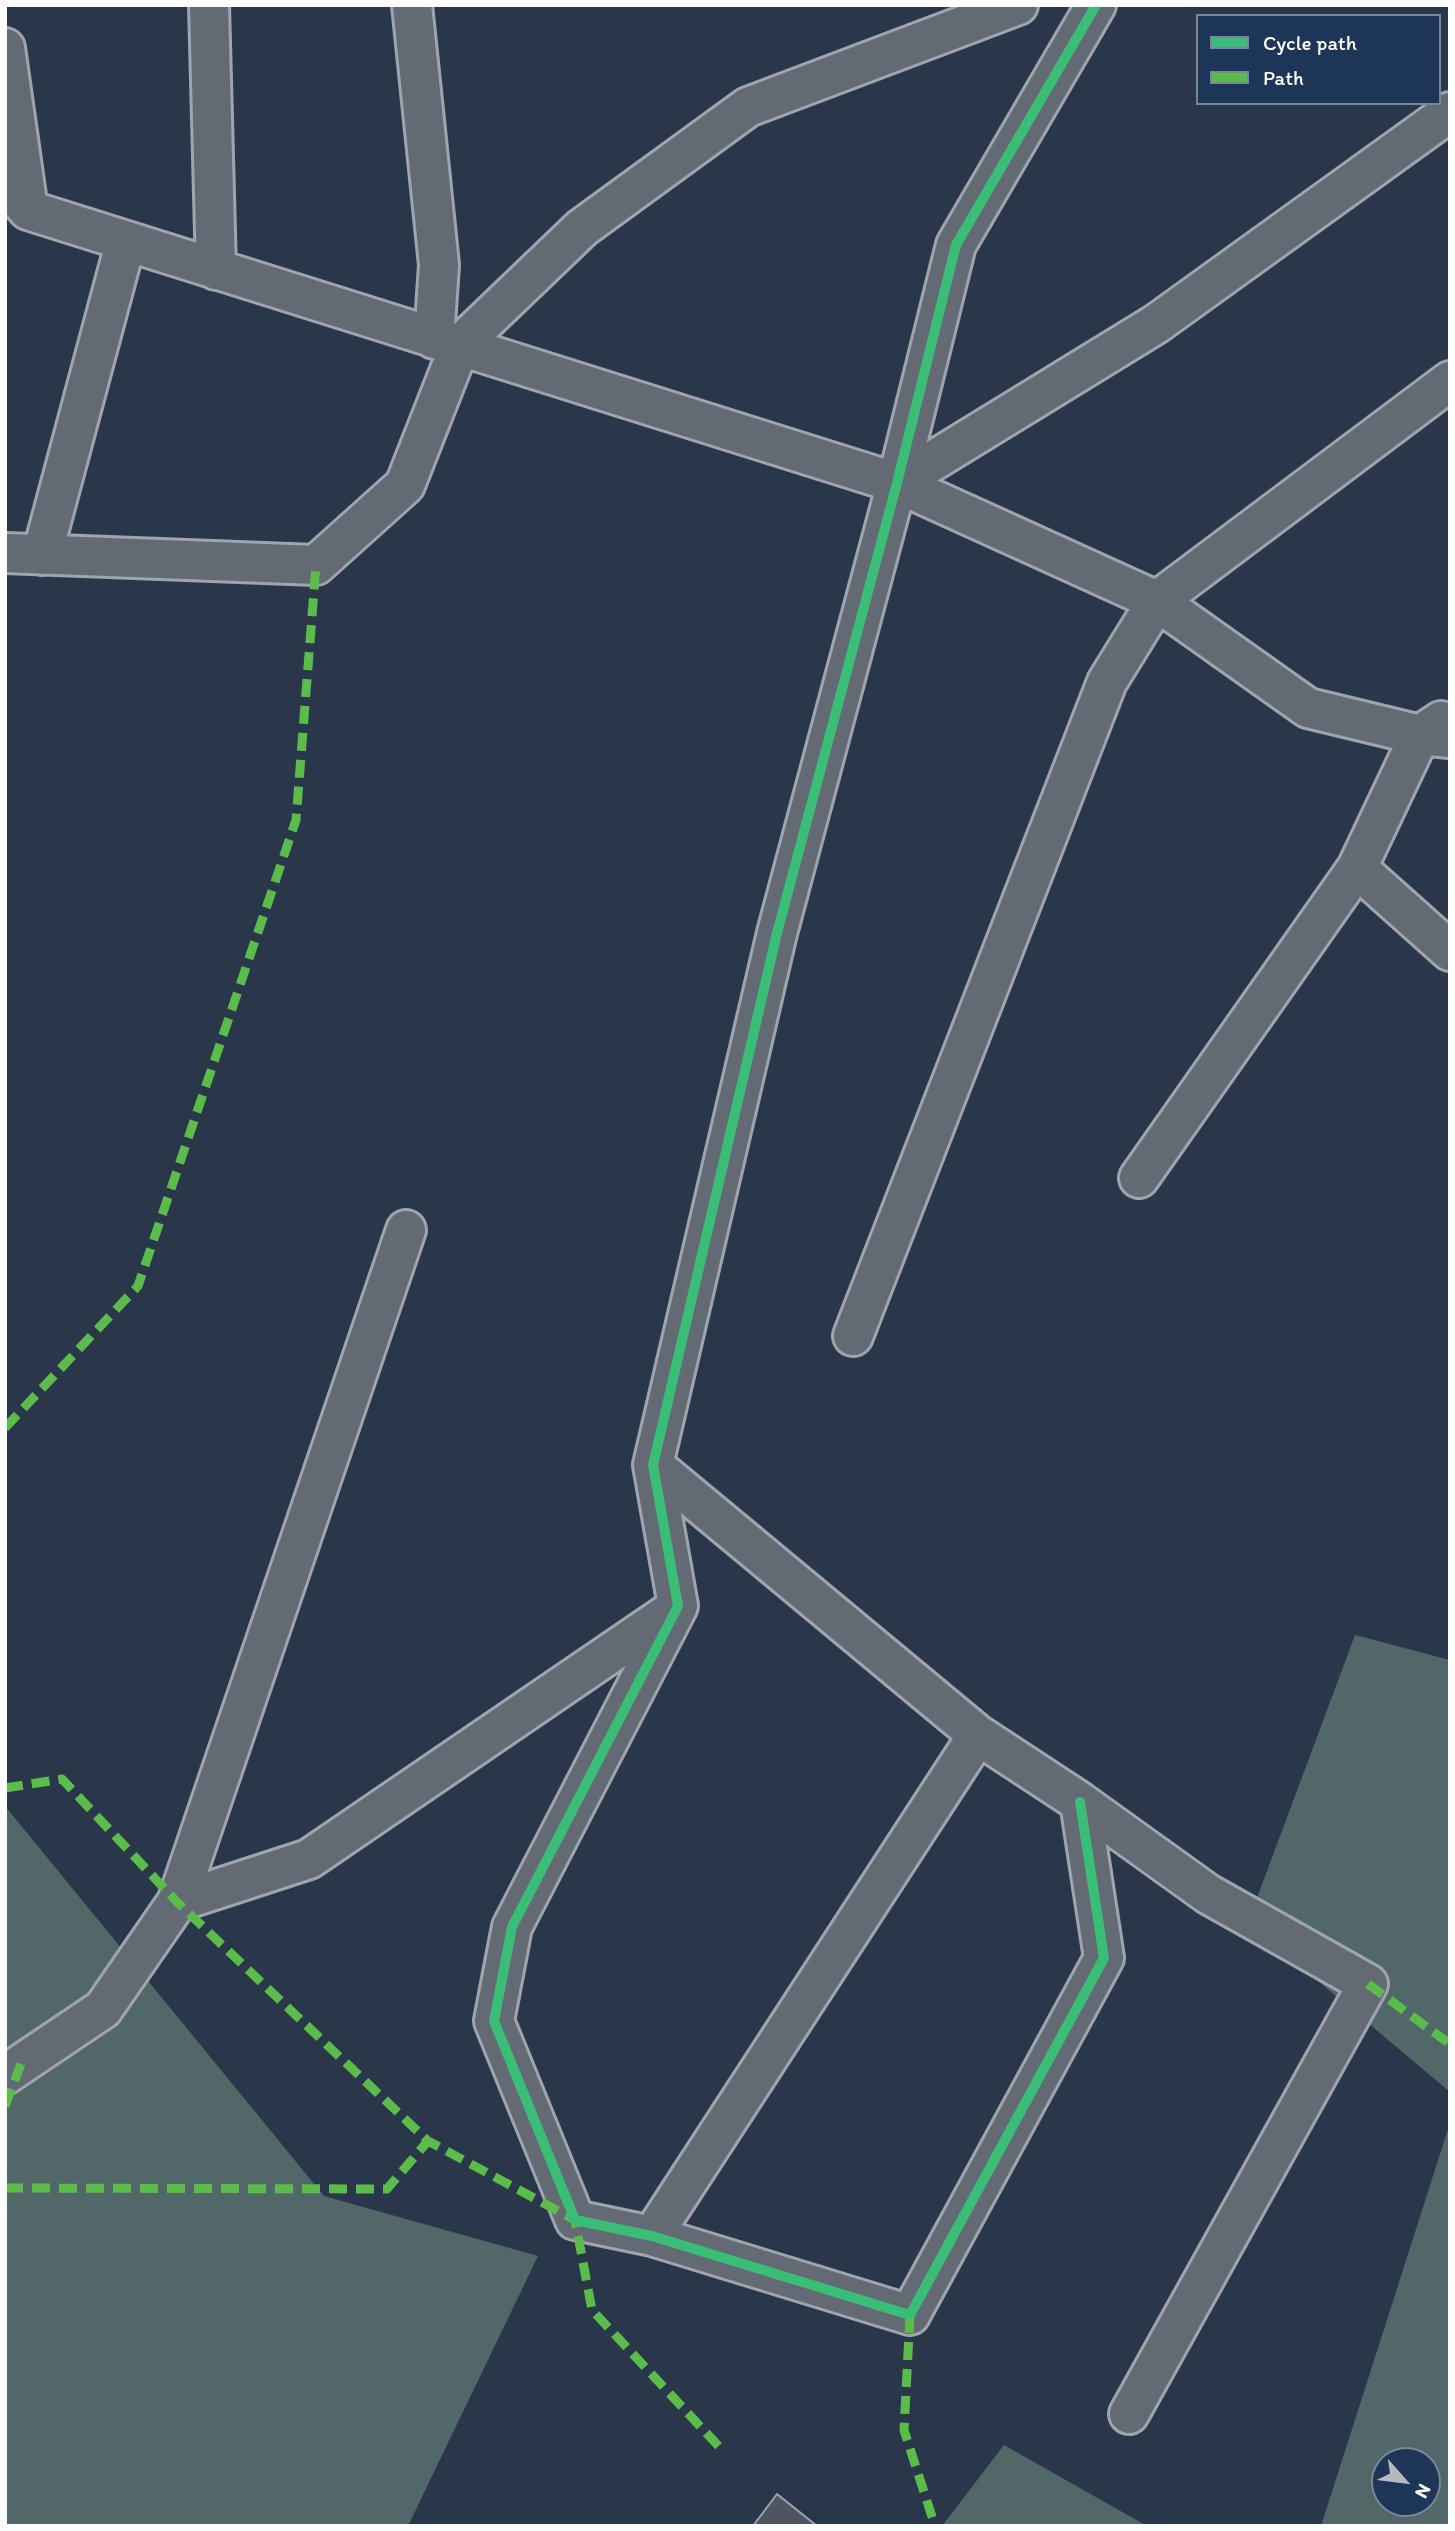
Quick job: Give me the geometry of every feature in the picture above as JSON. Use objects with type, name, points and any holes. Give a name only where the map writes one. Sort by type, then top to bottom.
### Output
[{"type":"street","points":[[209,5],[215,270]]},
{"type":"street","points":[[126,241],[24,554],[316,565],[405,485],[447,342],[412,5]]},
{"type":"street","points":[[447,342],[582,228],[748,107],[1018,5]]},
{"type":"street","points":[[1080,1802],[1104,1958],[910,2315],[652,2236],[575,2220],[494,2021],[512,1927],[678,1606],[653,1465],[777,933],[897,483],[957,245],[1096,5]]},
{"type":"street","points":[[5,48],[17,197],[126,241],[215,270],[897,483],[1157,601],[1307,708],[1440,730],[1357,868],[1139,1178]]},
{"type":"street","points":[[897,483],[1156,324],[1450,112]]},
{"type":"street","points":[[853,1336],[1107,682],[1157,601],[1450,381]]},
{"type":"street","points":[[1357,868],[1450,951]]},
{"type":"street","points":[[5,2076],[103,2009],[177,1902],[406,1230]]},
{"type":"street","points":[[653,1465],[978,1735],[1080,1802],[1208,1894],[1368,1984],[1129,2414]]},
{"type":"street","points":[[177,1902],[309,1859],[678,1606]]},
{"type":"street","points":[[652,2236],[978,1735]]},
{"type":"green space","points":[[1355,1635],[1450,1660],[1450,2092],[1248,1922]]},
{"type":"green space","points":[[5,1806],[324,2196],[538,2256],[408,2526],[5,2526]]},
{"type":"green space","points":[[1450,2123],[1450,2526],[1321,2526]]},
{"type":"green space","points":[[1004,2445],[1147,2526],[942,2526]]},
{"type":"building","points":[[777,2494],[817,2526],[753,2526]]},
{"type":"marked path","points":[[5,1428],[138,1286],[296,820],[316,565]]},
{"type":"marked path","points":[[5,1788],[62,1779],[177,1902],[428,2141],[575,2220],[592,2310],[724,2452]]},
{"type":"marked path","points":[[1368,1984],[1450,2044]]},
{"type":"marked path","points":[[5,2106],[21,2064]]},
{"type":"marked path","points":[[5,2188],[387,2189],[428,2141]]},
{"type":"marked path","points":[[910,2315],[904,2430],[935,2526]]},
{"type":"cycle path","points":[[1080,1802],[1104,1958],[910,2315],[652,2236],[575,2220],[494,2021],[512,1927],[678,1606],[653,1465],[777,933],[897,483],[956,245],[1096,5]]}]
